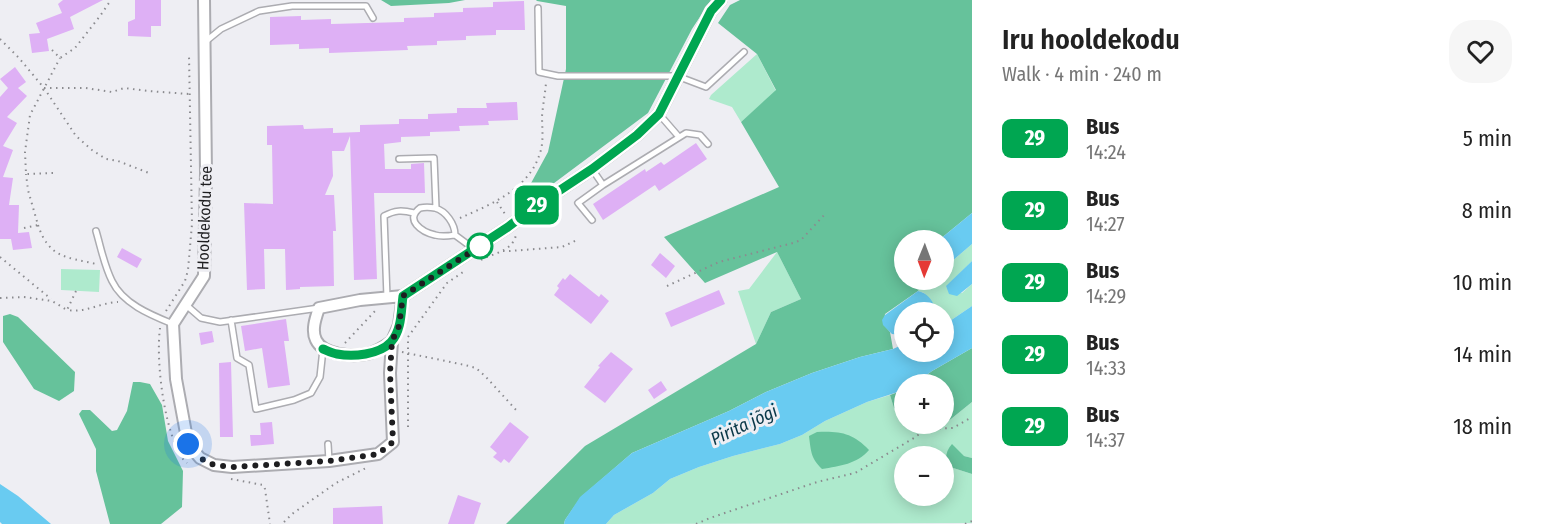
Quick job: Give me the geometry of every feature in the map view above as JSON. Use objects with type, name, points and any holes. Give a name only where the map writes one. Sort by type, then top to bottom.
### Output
[{"type":"street","name":"Hooldekodu tee","points":[[173,324],[204,276],[206,173],[204,0]]},
{"type":"street","points":[[392,341],[380,350],[366,354],[335,354],[323,349],[315,339],[314,321],[319,308],[332,304],[403,296],[592,169],[637,135],[659,114],[711,11],[721,0]]},
{"type":"street","points":[[173,324],[176,379],[188,444],[200,458],[214,465],[232,467],[329,461],[378,454],[393,442],[390,373],[392,341],[399,326],[403,296]]},
{"type":"lane","points":[[204,43],[221,29],[259,11],[291,6],[366,6],[373,18]]},
{"type":"lane","points":[[538,8],[539,72],[546,74],[558,76],[677,76],[706,87],[744,52]]},
{"type":"lane","points":[[659,114],[679,137]]},
{"type":"lane","points":[[592,220],[578,203],[603,185],[686,133],[700,135],[708,144]]},
{"type":"lane","points":[[399,159],[435,158],[436,208]]},
{"type":"lane","points":[[592,169],[603,185]]},
{"type":"lane","points":[[414,213],[420,208],[436,208],[452,222],[455,235]]},
{"type":"lane","points":[[387,298],[384,216],[405,210],[414,213]]},
{"type":"lane","points":[[414,213],[415,224],[422,230],[446,237],[455,235],[474,249]]},
{"type":"lane","points":[[96,231],[105,266],[113,284],[130,302],[147,313],[173,324]]},
{"type":"lane","points":[[186,305],[201,318],[220,322],[319,308]]},
{"type":"lane","points":[[231,320],[237,358],[249,365],[256,409],[294,400],[311,393],[320,377],[323,349]]},
{"type":"lane","points":[[328,444],[329,461]]},
{"type":"path","points":[[105,266],[61,255],[53,250],[42,237],[28,190],[25,152],[30,115],[60,58],[75,48],[111,0]]},
{"type":"path","points":[[0,39],[19,57],[44,88],[76,135],[92,150],[106,159],[118,161],[149,173]]},
{"type":"path","points":[[52,50],[60,58]]},
{"type":"path","points":[[452,222],[497,202],[519,186],[534,166],[541,151],[546,74]]},
{"type":"path","points":[[44,88],[86,88],[112,92],[124,88],[190,94]]},
{"type":"path","points":[[26,174],[52,173]]},
{"type":"path","points":[[479,261],[510,246],[516,235],[497,202]]},
{"type":"path","points":[[667,286],[719,262],[801,240],[826,213]]},
{"type":"path","points":[[24,228],[38,225]]},
{"type":"path","points":[[503,250],[553,248],[577,240]]},
{"type":"path","points":[[0,257],[52,301],[67,310],[78,311],[110,303],[130,302]]},
{"type":"path","points":[[408,427],[408,336],[447,283],[472,266]]},
{"type":"path","points":[[67,310],[76,291]]},
{"type":"path","points":[[0,298],[24,297],[52,301]]},
{"type":"path","points":[[335,354],[387,298]]},
{"type":"path","points":[[392,341],[401,352],[476,368],[517,411]]},
{"type":"path","points":[[696,524],[817,482],[855,473],[926,429],[952,428],[972,417]]},
{"type":"path","points":[[284,522],[336,483],[374,465]]},
{"type":"path","points":[[965,524],[972,521]]},
{"type":"green space","points":[[381,0],[465,0],[391,6]]},
{"type":"green space","points":[[536,0],[711,0],[692,29],[648,113],[518,210],[513,208],[512,203],[530,185],[548,152],[566,69],[566,6]]},
{"type":"green space","points":[[740,0],[972,0],[972,213],[951,230],[894,230],[894,290],[919,290],[902,302],[894,302],[894,308],[885,314],[884,325],[890,332],[893,349],[812,373],[632,453],[581,497],[564,524],[506,524],[585,446],[756,344],[771,312],[801,299],[777,252],[705,283],[664,237],[779,187],[741,122],[776,90],[757,54],[718,23],[730,5]]},
{"type":"green space","points":[[757,54],[776,91],[741,122],[732,107],[709,99]]},
{"type":"green space","points":[[972,244],[972,261],[954,279],[954,259]]},
{"type":"green space","points":[[777,252],[801,299],[771,312],[756,344],[738,291],[749,289]]},
{"type":"green space","points":[[61,269],[100,270],[99,292],[61,290]]},
{"type":"green space","points":[[972,284],[972,306],[954,318],[954,302],[931,302],[924,293],[918,291],[954,290],[962,293]]},
{"type":"green space","points":[[10,314],[18,317],[75,372],[74,391],[59,401],[34,389],[3,342],[3,316]]},
{"type":"green space","points":[[972,348],[972,402],[954,417],[954,374],[928,374],[948,362],[954,362],[954,358]]},
{"type":"green space","points":[[133,382],[150,384],[162,405],[168,441],[183,471],[182,507],[161,524],[110,524],[96,471],[96,449],[79,414],[82,410],[90,410],[112,431],[117,430],[127,411]]},
{"type":"green space","points":[[894,394],[894,408],[890,395]]},
{"type":"green space","points":[[890,395],[894,408],[894,434],[954,434],[954,417],[972,402],[972,458],[964,456],[954,462],[954,446],[894,446],[894,506],[954,506],[954,468],[972,474],[972,523],[606,524],[614,515],[653,493],[670,479],[733,456],[780,444],[802,435],[825,421],[867,402]]},
{"type":"green space","points":[[817,432],[846,434],[869,450],[854,461],[822,469],[814,458],[810,446],[809,436]]},
{"type":"green space","points":[[954,446],[964,456],[972,458],[972,474],[954,468]]},
{"type":"water","points":[[972,213],[972,244],[954,259],[954,230],[951,230]]},
{"type":"water","points":[[972,261],[972,284],[957,296],[949,294],[948,290],[954,290],[954,278]]},
{"type":"water","points":[[918,291],[924,293],[932,302],[903,302]]},
{"type":"water","points":[[972,306],[972,348],[954,358],[954,318]]},
{"type":"water","points":[[894,308],[894,334],[883,325],[882,320]]},
{"type":"water","name":"Pirita jõgi","points":[[893,349],[894,362],[948,362],[928,374],[894,374],[894,393],[867,402],[825,421],[802,435],[780,444],[699,467],[670,479],[653,493],[614,515],[606,524],[564,524],[580,497],[632,453],[812,373]]},
{"type":"water","points":[[0,484],[51,524],[2,524],[0,522]]},
{"type":"building","points":[[63,0],[103,0],[70,17],[74,29],[47,39],[49,51],[32,53],[29,34],[40,33],[36,23],[62,13],[58,4]]},
{"type":"building","points":[[135,0],[161,0],[161,26],[151,26],[151,37],[128,36],[128,22],[135,19]]},
{"type":"building","points":[[524,1],[525,30],[496,30],[496,35],[466,36],[466,40],[437,41],[437,45],[407,46],[408,50],[329,53],[329,48],[299,49],[299,44],[270,45],[270,17],[301,16],[301,20],[331,19],[331,24],[404,22],[404,18],[434,17],[434,13],[463,12],[463,8],[493,7],[493,2]]},
{"type":"building","points":[[15,67],[26,82],[18,88],[27,96],[7,117],[17,123],[3,146],[13,150],[3,177],[13,178],[9,205],[19,205],[18,233],[29,232],[32,248],[13,250],[11,239],[0,239],[0,97],[8,88],[0,79]]},
{"type":"building","points":[[517,102],[518,120],[488,121],[489,125],[459,126],[460,131],[430,132],[430,136],[401,137],[401,142],[384,144],[385,169],[411,169],[411,164],[424,163],[425,193],[374,193],[377,279],[354,280],[350,136],[344,151],[332,151],[333,176],[325,195],[334,195],[336,231],[333,231],[334,286],[300,287],[300,289],[286,290],[285,249],[264,249],[265,289],[247,290],[244,203],[273,204],[272,145],[267,145],[267,126],[303,125],[304,129],[333,128],[333,133],[360,132],[360,125],[399,124],[399,119],[428,119],[428,114],[457,113],[457,108],[487,108],[486,103]]},
{"type":"building","points":[[696,143],[707,159],[659,191],[655,185],[603,220],[593,204],[645,169],[646,172],[661,162],[664,165]]},
{"type":"building","points":[[122,248],[142,259],[137,268],[117,257]]},
{"type":"building","points":[[660,253],[675,266],[666,278],[651,265]]},
{"type":"building","points":[[570,274],[599,297],[601,294],[609,301],[591,324],[554,295],[563,278],[565,280]]},
{"type":"building","points":[[719,290],[725,304],[671,327],[665,313]]},
{"type":"building","points":[[286,319],[289,341],[284,341],[290,385],[268,388],[262,348],[245,351],[241,326]]},
{"type":"building","points":[[212,331],[214,342],[201,345],[199,333]]},
{"type":"building","points":[[611,352],[633,369],[605,403],[584,387]]},
{"type":"building","points":[[231,362],[233,437],[220,437],[219,363]]},
{"type":"building","points":[[661,381],[667,390],[654,399],[648,390]]},
{"type":"building","points":[[272,422],[274,444],[251,446],[250,435],[261,435],[260,423]]},
{"type":"building","points":[[510,422],[529,437],[509,463],[504,459],[501,463],[493,457],[497,453],[490,447]]},
{"type":"building","points":[[458,495],[481,503],[474,524],[448,524]]},
{"type":"building","points":[[382,506],[383,524],[333,524],[333,508]]},
{"type":"bus line","name":"29","points":[[323,349],[335,354],[366,354],[380,350],[392,341],[399,326],[403,296],[508,227],[637,135],[659,114],[711,11],[721,0]]},
{"type":"route","points":[[188,444],[200,458],[214,465],[232,467],[329,461],[378,454],[393,442],[390,373],[392,341],[399,326],[403,296],[480,246]]}]
